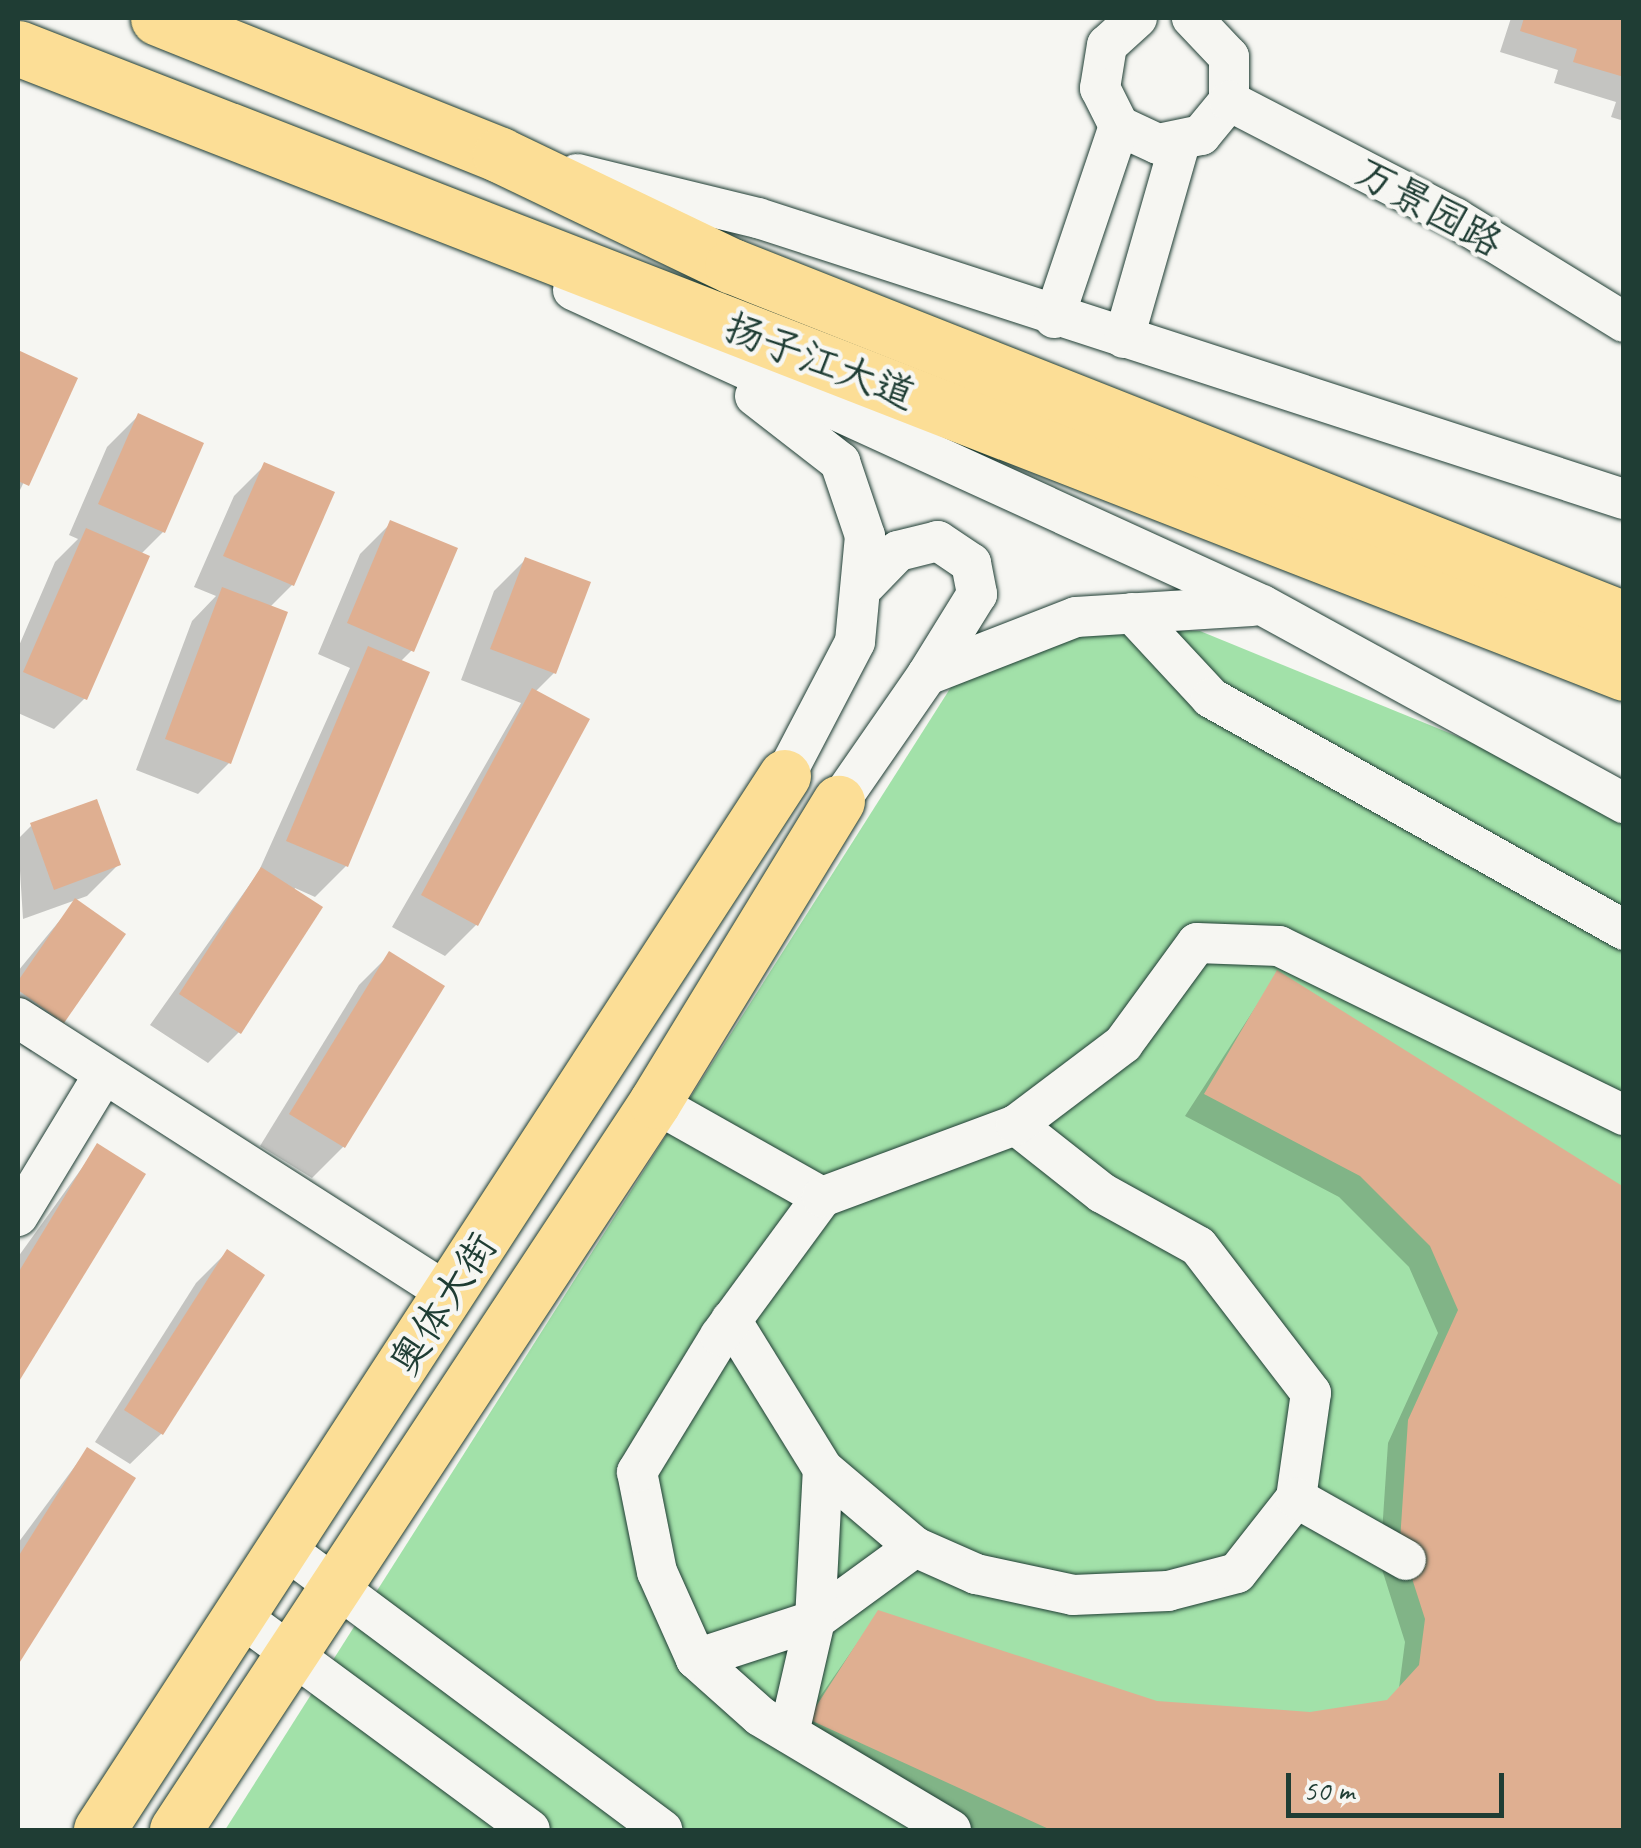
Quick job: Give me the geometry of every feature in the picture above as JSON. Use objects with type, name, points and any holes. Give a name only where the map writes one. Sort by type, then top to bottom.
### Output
[{"type":"highway","name":"扬子江大道","points":[[158,18],[500,155],[732,266],[1624,619]]},
{"type":"highway","name":"扬子江大道","points":[[18,48],[1624,673]]},
{"type":"main road","name":"奥体大街","points":[[100,1830],[785,776]]},
{"type":"main road","name":"奥体大街","points":[[176,1830],[292,1653],[328,1588],[656,1103],[839,802]]},
{"type":"street","points":[[1138,18],[1100,66],[1106,109],[1119,126],[1137,138],[1180,144],[1201,136],[1229,101],[1229,57],[1192,18]]},
{"type":"street","name":"万景园路","points":[[1229,101],[1455,218],[1624,322]]},
{"type":"street","points":[[182,112],[1262,605],[1624,803]]},
{"type":"street","points":[[1054,318],[1119,126]]},
{"type":"street","points":[[1124,338],[1180,144]]},
{"type":"street","points":[[500,155],[758,218],[1054,318],[1624,499]]},
{"type":"street","points":[[620,312],[785,414],[840,462],[865,536],[866,584],[855,642],[785,776]]},
{"type":"street","points":[[839,802],[927,675],[977,594],[972,562],[938,541],[898,551],[866,584]]},
{"type":"street","points":[[927,675],[1076,617],[1262,605]]},
{"type":"street","points":[[1132,613],[1211,698],[1624,930]]},
{"type":"street","points":[[952,1830],[789,1734],[696,1659],[657,1572],[638,1472],[731,1320],[822,1197],[1016,1125],[1122,1044],[1197,943],[1280,946],[1624,1116]]},
{"type":"street","points":[[18,1018],[449,1294]]},
{"type":"street","points":[[18,1216],[104,1074]]},
{"type":"street","points":[[656,1103],[822,1197]]},
{"type":"street","points":[[731,1320],[823,1470],[915,1546],[976,1574],[1074,1595],[1168,1592],[1237,1573],[1296,1498],[1311,1393],[1264,1326],[1198,1246],[1102,1193],[1016,1125]]},
{"type":"street","points":[[789,1734],[816,1620],[823,1470]]},
{"type":"street","points":[[1296,1498],[1406,1560]]},
{"type":"street","points":[[696,1659],[816,1620],[915,1546]]},
{"type":"street","points":[[284,1548],[328,1588],[662,1830]]},
{"type":"street","points":[[240,1616],[530,1830]]},
{"type":"green space","points":[[1094,629],[1200,631],[1623,804],[1623,1830],[225,1830],[951,687]]},
{"type":"building","points":[[1524,18],[1624,18],[1624,77],[1573,62],[1577,49],[1520,31]]},
{"type":"building","points":[[18,350],[78,378],[29,486],[18,481]]},
{"type":"building","points":[[138,413],[204,443],[165,533],[98,504]]},
{"type":"building","points":[[264,462],[335,492],[294,586],[223,556]]},
{"type":"building","points":[[390,520],[458,548],[414,652],[347,623]]},
{"type":"building","points":[[86,528],[150,556],[87,700],[23,672]]},
{"type":"building","points":[[525,557],[591,582],[556,674],[490,649]]},
{"type":"building","points":[[222,587],[288,612],[231,764],[165,739]]},
{"type":"building","points":[[368,646],[430,672],[348,867],[286,841]]},
{"type":"building","points":[[532,688],[590,719],[478,926],[421,895]]},
{"type":"building","points":[[97,799],[121,865],[54,890],[30,823]]},
{"type":"building","points":[[261,867],[323,907],[241,1034],[179,994]]},
{"type":"building","points":[[75,898],[126,934],[64,1023],[18,990],[18,981]]},
{"type":"building","points":[[389,951],[445,986],[345,1148],[289,1114]]},
{"type":"building","points":[[1277,970],[1624,1187],[1624,1830],[1051,1830],[808,1719],[878,1610],[1157,1701],[1310,1712],[1387,1700],[1419,1665],[1425,1619],[1400,1541],[1408,1420],[1458,1310],[1430,1246],[1360,1176],[1204,1094]]},
{"type":"building","points":[[97,1143],[146,1174],[18,1383],[18,1273]]},
{"type":"building","points":[[227,1249],[265,1275],[163,1435],[124,1410]]},
{"type":"building","points":[[87,1447],[136,1478],[18,1665],[18,1557]]}]
